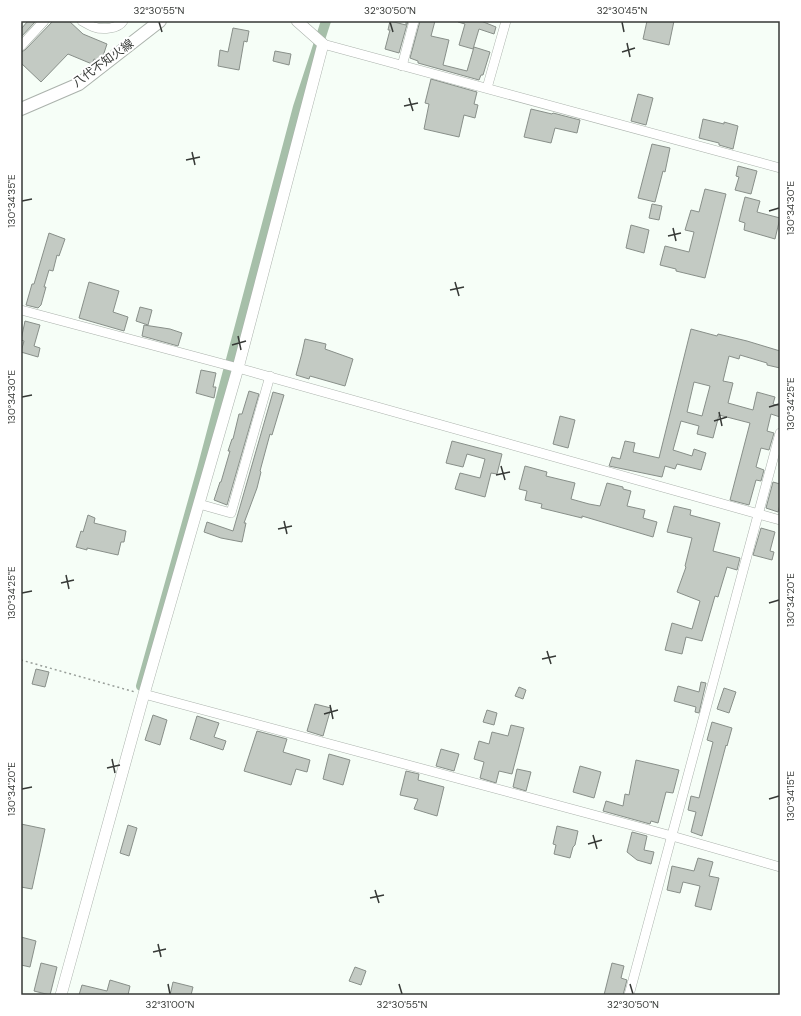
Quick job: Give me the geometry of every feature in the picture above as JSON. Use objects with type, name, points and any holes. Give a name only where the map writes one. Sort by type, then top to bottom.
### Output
[{"type":"main road","name":"八代不知火線","points":[[21,109],[79,84],[160,21]]},
{"type":"street","points":[[21,46],[44,21]]},
{"type":"street","points":[[82,21],[96,28],[110,28],[121,24],[123,21]]},
{"type":"street","points":[[402,66],[414,21]]},
{"type":"street","points":[[487,88],[506,21]]},
{"type":"street","points":[[300,23],[323,44],[780,168]]},
{"type":"street","points":[[61,995],[144,694],[238,368],[323,44]]},
{"type":"street","points":[[21,310],[270,376],[780,520]]},
{"type":"street","points":[[199,504],[231,512],[270,376]]},
{"type":"street","points":[[629,995],[780,433]]},
{"type":"street","points":[[144,694],[672,836],[780,867]]},
{"type":"path","points":[[21,660],[144,694]]},
{"type":"building","points":[[28,21],[35,22],[21,37],[21,29]]},
{"type":"building","points":[[53,21],[69,21],[83,34],[107,44],[103,56],[97,60],[94,59],[92,64],[68,54],[41,82],[21,63],[21,52],[25,50]]},
{"type":"building","points":[[390,21],[406,25],[406,21],[408,21],[399,53],[385,49],[390,30],[388,30]]},
{"type":"building","points":[[420,21],[435,21],[431,36],[449,40],[443,65],[467,71],[474,47],[490,52],[483,75],[481,75],[479,80],[418,63],[418,61],[410,58]]},
{"type":"building","points":[[458,21],[481,21],[496,27],[494,34],[479,29],[473,49],[459,45],[465,24]]},
{"type":"building","points":[[647,21],[674,21],[669,45],[643,39]]},
{"type":"building","points":[[233,28],[249,31],[247,42],[244,41],[239,70],[218,66],[220,50],[228,52]]},
{"type":"building","points":[[275,51],[291,54],[289,65],[273,61]]},
{"type":"building","points":[[431,79],[477,92],[474,104],[478,105],[475,118],[464,115],[459,137],[424,129],[429,104],[425,103]]},
{"type":"building","points":[[638,94],[653,98],[646,125],[631,121]]},
{"type":"building","points":[[531,109],[580,120],[577,133],[555,128],[551,143],[524,137]]},
{"type":"building","points":[[703,119],[738,126],[733,149],[719,145],[719,143],[699,138]]},
{"type":"building","points":[[652,144],[670,148],[665,172],[663,171],[655,202],[638,198]]},
{"type":"building","points":[[738,166],[757,171],[751,194],[735,190],[739,177],[736,176]]},
{"type":"building","points":[[705,189],[726,194],[705,278],[676,271],[676,269],[660,265],[665,246],[689,252],[694,232],[685,230],[691,210],[699,212]]},
{"type":"building","points":[[745,197],[760,201],[757,212],[780,218],[775,239],[744,230],[745,223],[739,221]]},
{"type":"building","points":[[652,204],[662,206],[659,220],[649,218]]},
{"type":"building","points":[[631,225],[649,230],[644,253],[626,248]]},
{"type":"building","points":[[49,233],[65,239],[59,256],[57,255],[53,271],[49,270],[41,305],[38,308],[26,305],[32,284],[34,284]]},
{"type":"building","points":[[89,282],[119,291],[113,312],[128,317],[124,331],[79,318]]},
{"type":"building","points":[[140,307],[152,310],[148,325],[136,321]]},
{"type":"building","points":[[25,321],[40,325],[34,346],[40,348],[38,357],[21,352],[24,341],[21,340]]},
{"type":"building","points":[[144,325],[170,329],[182,333],[178,346],[142,336]]},
{"type":"building","points":[[691,329],[717,336],[718,334],[747,341],[780,351],[780,368],[740,355],[739,359],[729,356],[723,381],[733,383],[728,403],[753,410],[757,392],[775,397],[773,404],[780,406],[780,417],[771,414],[767,431],[774,433],[769,450],[761,448],[756,467],[764,470],[761,481],[756,480],[749,505],[730,500],[750,423],[719,415],[713,438],[697,434],[699,426],[681,421],[673,450],[692,456],[694,449],[706,453],[701,470],[677,464],[675,469],[665,466],[662,477],[609,466],[612,457],[620,459],[625,441],[635,443],[633,452],[659,458]],"holes":[[[694,382],[710,386],[702,416],[687,412]]]},
{"type":"building","points":[[305,339],[326,344],[325,349],[353,359],[345,386],[310,376],[309,379],[296,375]]},
{"type":"building","points":[[201,370],[216,373],[213,387],[216,387],[214,398],[196,393]]},
{"type":"building","points":[[249,391],[259,394],[227,505],[214,500],[221,482],[239,414],[242,414]]},
{"type":"building","points":[[273,392],[284,395],[272,435],[270,434],[257,488],[244,523],[246,523],[242,542],[221,538],[204,532],[207,522],[233,531]]},
{"type":"building","points":[[560,416],[575,420],[568,448],[553,444]]},
{"type":"building","points":[[452,441],[502,454],[497,474],[491,473],[485,497],[455,489],[460,473],[480,478],[485,459],[467,454],[463,467],[446,463]]},
{"type":"building","points":[[525,466],[547,472],[546,476],[575,483],[571,499],[589,504],[600,506],[607,483],[623,487],[623,489],[631,491],[627,506],[645,510],[643,518],[657,522],[653,537],[582,516],[582,518],[541,508],[542,504],[525,500],[527,491],[519,489]]},
{"type":"building","points":[[773,482],[780,484],[780,505],[778,512],[766,508]]},
{"type":"building","points":[[674,506],[691,510],[690,515],[720,523],[713,551],[740,558],[737,570],[727,567],[718,597],[715,596],[702,641],[686,637],[682,654],[665,650],[672,623],[692,629],[700,601],[677,592],[686,567],[692,538],[667,532]]},
{"type":"building","points":[[88,515],[95,518],[94,523],[126,531],[124,542],[121,542],[118,555],[76,547],[81,531],[83,532]]},
{"type":"building","points":[[761,528],[775,532],[770,551],[774,552],[772,560],[753,555]]},
{"type":"building","points":[[36,669],[49,672],[45,687],[32,684]]},
{"type":"building","points":[[701,682],[706,683],[699,713],[695,712],[696,707],[674,701],[678,686],[699,692]]},
{"type":"building","points":[[519,687],[526,690],[523,699],[515,696]]},
{"type":"building","points":[[724,688],[736,692],[729,713],[717,709]]},
{"type":"building","points":[[315,704],[331,708],[323,736],[307,731]]},
{"type":"building","points":[[487,710],[497,713],[494,725],[483,722]]},
{"type":"building","points":[[153,715],[167,720],[160,745],[145,740]]},
{"type":"building","points":[[197,716],[219,723],[214,737],[226,741],[223,750],[190,739]]},
{"type":"building","points":[[712,722],[732,728],[727,746],[726,745],[702,836],[691,832],[696,812],[688,810],[691,796],[699,798],[713,742],[707,740]]},
{"type":"building","points":[[511,725],[524,728],[512,774],[499,771],[496,783],[480,778],[484,762],[474,759],[479,741],[489,744],[492,732],[508,736]]},
{"type":"building","points":[[257,731],[287,739],[283,752],[310,760],[307,772],[296,769],[291,785],[244,771]]},
{"type":"building","points":[[441,749],[459,754],[454,771],[436,766]]},
{"type":"building","points":[[329,754],[350,760],[343,785],[323,779]]},
{"type":"building","points":[[636,760],[679,770],[673,793],[666,792],[658,823],[651,821],[650,824],[603,811],[606,801],[623,806],[625,794],[629,795]]},
{"type":"building","points":[[580,766],[601,772],[594,798],[573,792]]},
{"type":"building","points":[[517,769],[531,772],[526,791],[513,787]]},
{"type":"building","points":[[406,771],[419,774],[418,780],[444,787],[437,816],[414,809],[418,799],[400,795]]},
{"type":"building","points":[[21,824],[45,829],[32,889],[21,887]]},
{"type":"building","points":[[128,825],[137,828],[129,856],[120,853]]},
{"type":"building","points":[[557,826],[578,831],[570,858],[554,854],[556,845],[553,844]]},
{"type":"building","points":[[632,832],[647,836],[644,850],[654,852],[651,864],[637,860],[627,852]]},
{"type":"building","points":[[698,858],[713,862],[709,876],[719,878],[711,910],[695,906],[700,886],[683,882],[680,893],[667,890],[672,866],[694,871]]},
{"type":"building","points":[[21,937],[36,941],[30,967],[21,965]]},
{"type":"building","points":[[41,963],[57,967],[50,995],[34,991]]},
{"type":"building","points":[[612,963],[624,966],[621,978],[627,980],[623,995],[604,995]]},
{"type":"building","points":[[355,967],[366,971],[361,985],[349,981]]},
{"type":"building","points":[[110,980],[130,986],[128,995],[79,995],[82,985],[107,991]]},
{"type":"building","points":[[173,982],[193,987],[191,995],[170,995]]},
{"type":"waterway","points":[[141,686],[202,469],[298,107],[326,21]]}]
